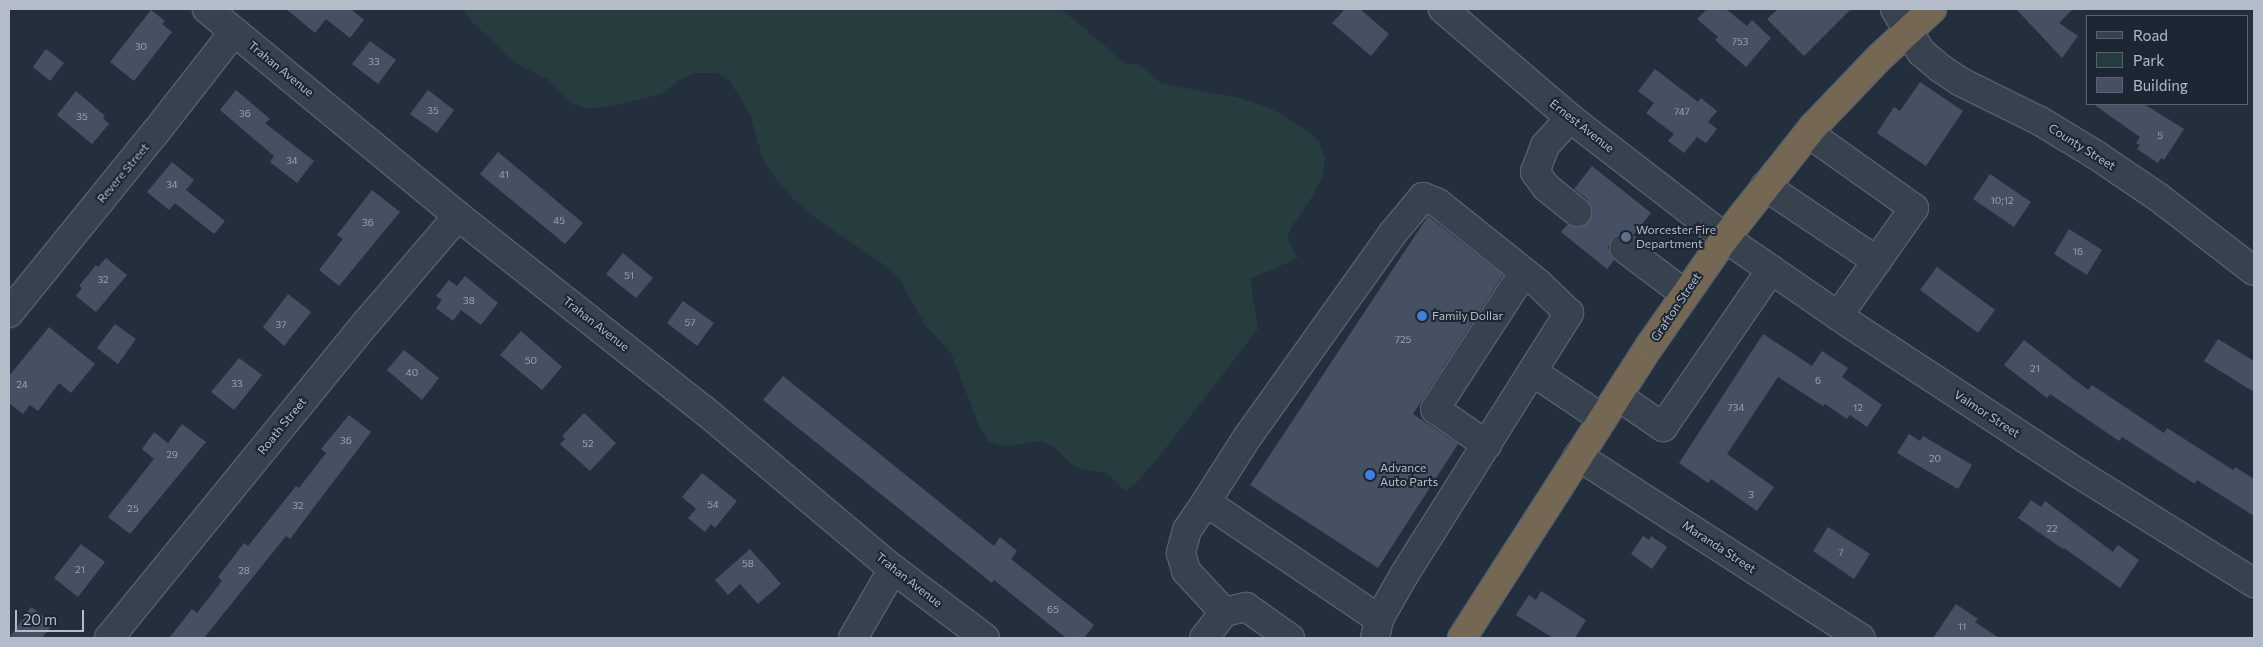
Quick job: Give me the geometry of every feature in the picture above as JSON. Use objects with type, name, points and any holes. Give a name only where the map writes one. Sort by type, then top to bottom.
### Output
[{"type":"highway","name":"Grafton Street","points":[[1462,638],[1578,456],[1685,294],[1725,238],[1765,186],[1901,20],[1932,9]]},
{"type":"street","name":"Trahan Avenue","points":[[207,9],[458,216],[664,377],[893,569],[985,638]]},
{"type":"street","name":"Ernest Avenue","points":[[1443,9],[1570,118],[1725,238]]},
{"type":"street","name":"County Street","points":[[1901,20],[1921,52],[1947,72],[1986,96],[2040,120],[2096,154],[2158,197],[2254,271]]},
{"type":"street","name":"Revere Street","points":[[9,313],[234,32]]},
{"type":"street","points":[[1570,118],[1545,146],[1535,172],[1546,187],[1577,212]]},
{"type":"street","points":[[1808,133],[1914,208],[1838,316]]},
{"type":"street","points":[[1765,186],[1877,260]]},
{"type":"street","points":[[1206,502],[1377,629],[1404,575],[1569,313],[1524,272],[1438,203],[1423,197],[1393,233],[1283,387],[1187,530],[1181,553],[1186,572],[1224,612]]},
{"type":"street","name":"Roath Street","points":[[108,638],[361,330],[458,216]]},
{"type":"street","name":"Valmor Street","points":[[1725,238],[1838,316],[2078,473],[2254,583]]},
{"type":"street","points":[[1624,248],[1685,294]]},
{"type":"street","points":[[1618,396],[1663,427],[1771,270]]},
{"type":"street","points":[[1487,445],[1435,409],[1524,272]]},
{"type":"street","points":[[1533,372],[1603,419]]},
{"type":"street","name":"Maranda Street","points":[[1578,456],[1860,638]]},
{"type":"street","points":[[853,638],[893,569]]},
{"type":"street","points":[[1204,638],[1224,612],[1246,607],[1290,638]]},
{"type":"green space","points":[[463,9],[1061,9],[1125,63],[1139,65],[1162,84],[1236,97],[1272,109],[1305,129],[1319,141],[1325,159],[1323,175],[1314,194],[1292,226],[1287,239],[1298,258],[1250,279],[1258,329],[1158,458],[1135,484],[1125,491],[1107,473],[1081,469],[1071,464],[1053,446],[1042,441],[1004,446],[988,441],[978,423],[951,353],[925,325],[899,278],[883,264],[821,222],[792,198],[768,168],[761,153],[750,114],[729,80],[716,73],[696,73],[679,80],[663,93],[608,107],[586,108],[573,104],[546,77],[544,78],[516,63],[472,22]]},
{"type":"building","points":[[286,9],[351,9],[364,20],[350,38],[326,19],[315,33]]},
{"type":"building","points":[[1345,9],[1360,9],[1389,34],[1371,56],[1332,23]]},
{"type":"building","points":[[1707,9],[1726,9],[1747,26],[1752,20],[1771,38],[1746,67],[1715,40],[1718,37],[1697,19]]},
{"type":"building","points":[[1778,9],[1851,9],[1804,56],[1767,19]]},
{"type":"building","points":[[2016,9],[2073,9],[2059,23],[2078,36],[2062,58]]},
{"type":"building","points":[[151,10],[165,21],[162,24],[172,32],[134,81],[110,62]]},
{"type":"building","points":[[370,41],[396,60],[378,84],[352,64]]},
{"type":"building","points":[[46,49],[64,63],[50,81],[33,67]]},
{"type":"building","points":[[1655,69],[1698,102],[1701,98],[1717,111],[1708,122],[1717,129],[1706,143],[1697,137],[1684,153],[1668,141],[1674,134],[1646,113],[1654,103],[1638,91]]},
{"type":"building","points":[[1920,82],[1963,111],[1926,166],[1877,133],[1894,107],[1900,111]]},
{"type":"building","points":[[236,90],[270,119],[265,123],[314,161],[297,183],[270,162],[274,156],[220,110]]},
{"type":"building","points":[[428,90],[454,110],[437,133],[410,114]]},
{"type":"building","points":[[76,91],[105,116],[103,118],[109,124],[92,144],[57,115]]},
{"type":"building","points":[[2094,105],[2146,105],[2184,129],[2164,160],[2161,158],[2158,163],[2137,149],[2140,145],[2136,143],[2140,137]]},
{"type":"building","points":[[498,152],[583,223],[565,244],[480,174]]},
{"type":"building","points":[[172,162],[194,180],[186,190],[225,221],[214,234],[175,203],[169,210],[147,192]]},
{"type":"building","points":[[1592,166],[1651,213],[1633,235],[1625,232],[1617,234],[1612,238],[1608,247],[1610,255],[1614,260],[1607,269],[1561,232],[1568,224],[1574,227],[1582,227],[1589,221],[1592,214],[1591,206],[1587,199],[1574,189]]},
{"type":"building","points":[[1990,174],[2031,202],[2014,227],[1973,199]]},
{"type":"building","points":[[372,190],[400,212],[339,286],[319,270],[343,239],[337,235]]},
{"type":"building","points":[[1428,216],[1503,275],[1413,414],[1458,444],[1378,568],[1250,485]]},
{"type":"building","points":[[2069,229],[2102,250],[2087,275],[2054,254]]},
{"type":"building","points":[[623,253],[653,278],[636,298],[606,274]]},
{"type":"building","points":[[106,258],[127,275],[96,312],[76,296],[82,288],[79,286],[96,265],[98,267]]},
{"type":"building","points":[[1937,267],[1995,310],[1978,333],[1920,290]]},
{"type":"building","points":[[465,276],[498,303],[481,325],[461,310],[453,321],[436,308],[442,300],[436,296],[449,280],[457,286]]},
{"type":"building","points":[[288,294],[311,312],[284,346],[263,327]]},
{"type":"building","points":[[683,301],[714,323],[697,346],[667,323]]},
{"type":"building","points":[[115,324],[136,339],[118,364],[97,348]]},
{"type":"building","points":[[49,327],[95,364],[71,393],[59,383],[38,411],[30,405],[23,414],[9,403],[9,376]]},
{"type":"building","points":[[521,331],[562,367],[542,390],[500,355]]},
{"type":"building","points":[[1763,334],[1812,366],[1822,351],[1848,368],[1842,377],[1882,405],[1867,427],[1850,415],[1847,419],[1825,404],[1823,406],[1778,377],[1727,454],[1774,487],[1757,511],[1711,479],[1708,483],[1679,463]]},
{"type":"building","points":[[2218,339],[2254,361],[2254,392],[2204,361]]},
{"type":"building","points":[[2024,340],[2088,390],[2092,385],[2164,433],[2167,428],[2233,470],[2235,467],[2254,479],[2254,516],[2197,480],[2195,484],[2122,437],[2119,441],[2050,394],[2047,398],[2004,365]]},
{"type":"building","points":[[404,350],[439,378],[422,400],[387,370]]},
{"type":"building","points":[[239,358],[262,375],[234,410],[211,392]]},
{"type":"building","points":[[783,376],[994,546],[1000,537],[1017,551],[1011,559],[1094,625],[1084,638],[1066,638],[994,580],[992,583],[763,400]]},
{"type":"building","points":[[584,413],[616,443],[590,471],[560,444],[565,439],[562,436]]},
{"type":"building","points":[[349,415],[371,432],[290,539],[286,536],[204,638],[169,638],[192,609],[197,613],[222,581],[218,577],[244,543],[248,546],[296,486],[299,488],[326,453],[321,449]]},
{"type":"building","points":[[182,424],[206,442],[130,534],[108,517],[154,459],[142,449],[154,432],[168,443]]},
{"type":"building","points":[[1909,434],[1920,441],[1923,436],[1972,465],[1958,489],[1897,453]]},
{"type":"building","points":[[702,473],[737,501],[715,528],[711,524],[705,532],[688,518],[696,509],[682,497]]},
{"type":"building","points":[[2031,500],[2041,507],[2045,501],[2113,552],[2118,545],[2139,560],[2120,588],[2018,518]]},
{"type":"building","points":[[1828,527],[1870,554],[1854,579],[1813,551]]},
{"type":"building","points":[[1643,536],[1649,540],[1651,536],[1667,547],[1652,569],[1631,554]]},
{"type":"building","points":[[81,544],[105,562],[78,597],[54,578]]},
{"type":"building","points":[[750,549],[781,584],[758,604],[740,584],[728,595],[715,580]]},
{"type":"building","points":[[1541,591],[1586,620],[1575,638],[1553,638],[1516,615],[1529,595],[1536,600]]},
{"type":"building","points":[[1956,604],[1978,619],[1975,622],[1999,638],[1933,638]]},
{"type":"building","points":[[31,607],[54,623],[42,638],[9,638]]},
{"type":"place","name":"Worcester Fire Department","points":[[1626,237]]},
{"type":"place","name":"Family Dollar","points":[[1422,316]]},
{"type":"place","name":"Advance Auto Parts","points":[[1370,475]]}]
